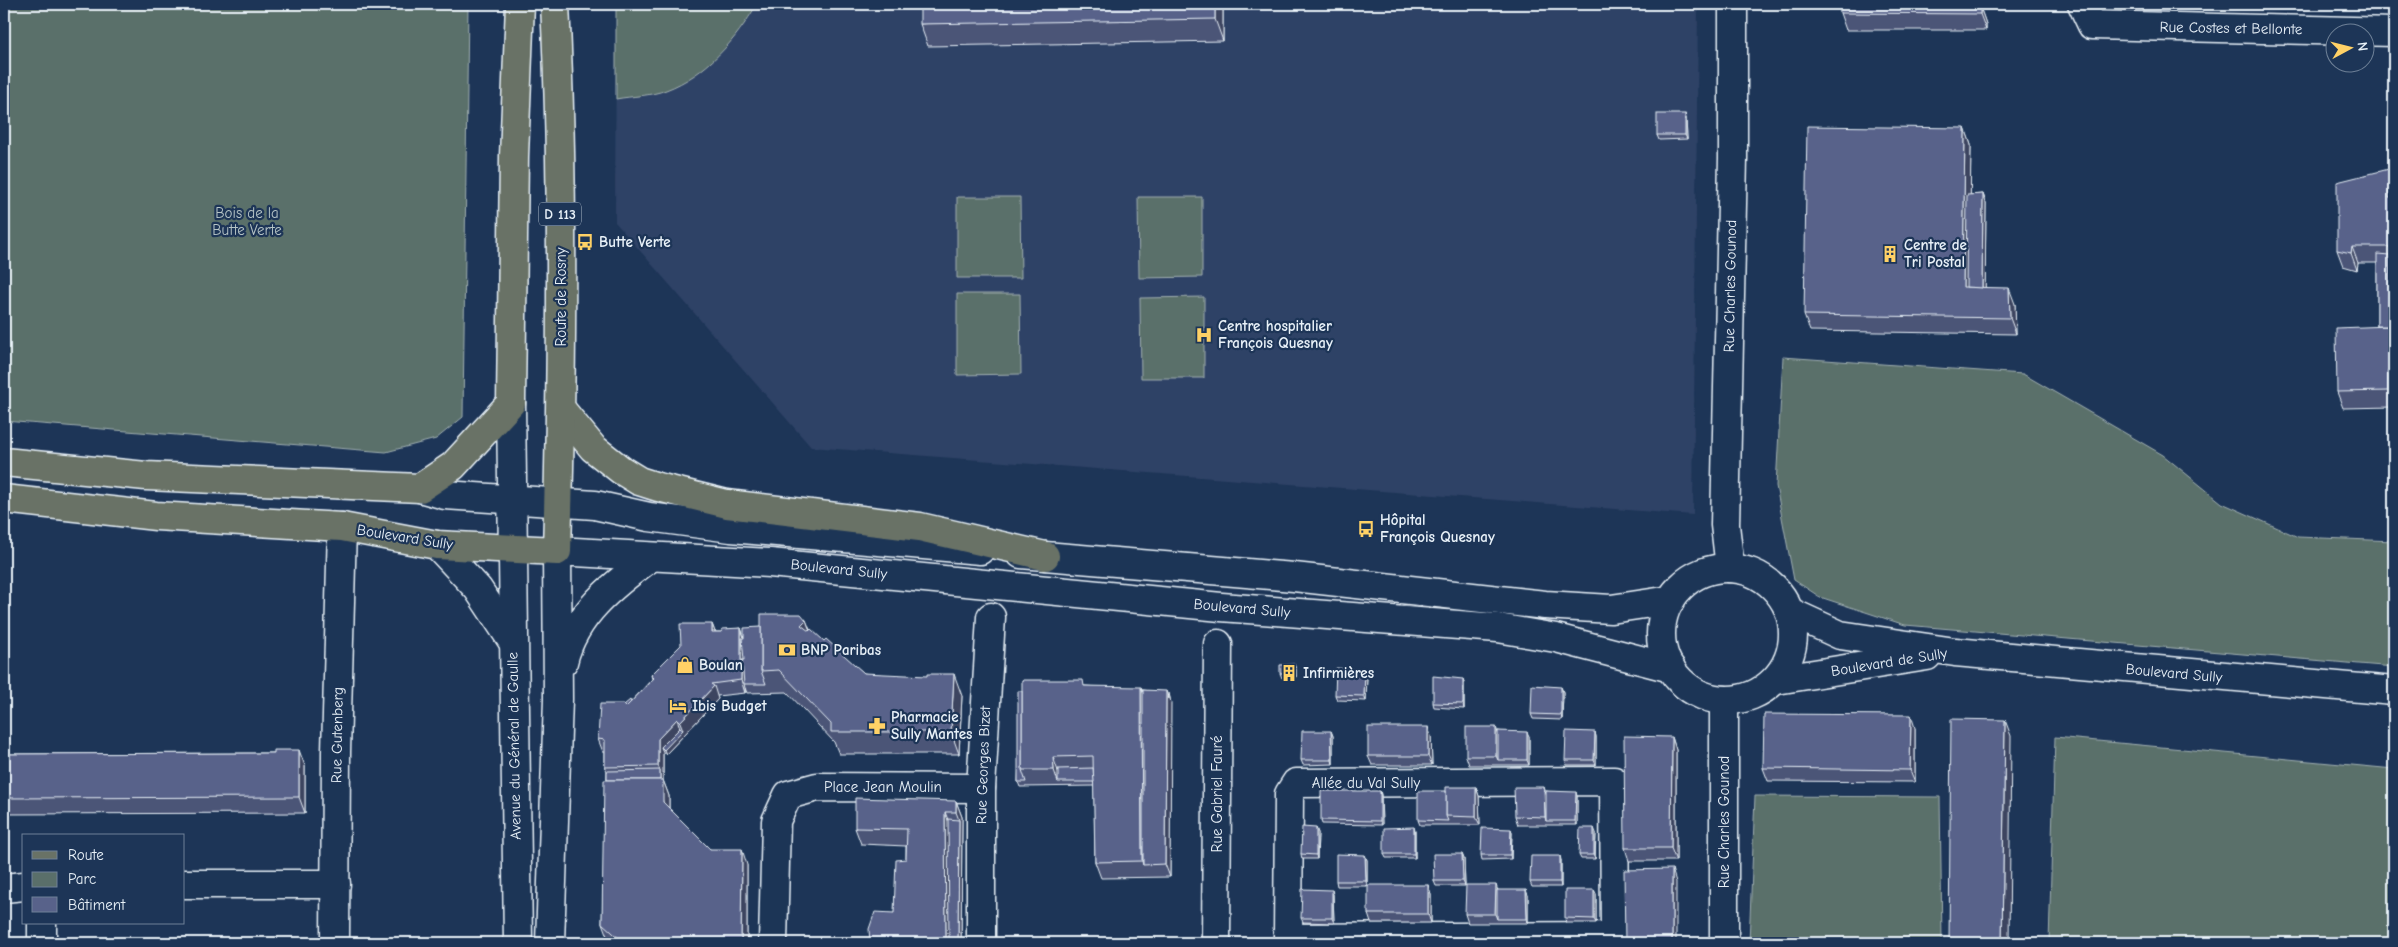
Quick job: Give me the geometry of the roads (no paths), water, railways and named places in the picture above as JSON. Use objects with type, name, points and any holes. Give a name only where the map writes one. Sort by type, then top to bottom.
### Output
[{"type":"main road","points":[[420,488],[453,466],[511,403],[514,156],[520,4]]},
{"type":"main road","name":"Route de Rosny","points":[[555,4],[561,251],[561,409],[558,501]]},
{"type":"main road","points":[[561,409],[593,448],[627,473],[658,487],[726,504],[920,527],[1044,556]]},
{"type":"main road","name":"Boulevard Sully","points":[[4,462],[146,476],[420,488]]},
{"type":"main road","name":"Boulevard Sully","points":[[4,499],[156,516],[342,526],[437,545],[557,551]]},
{"type":"main road","name":"D 113","points":[[557,551],[558,501]]},
{"type":"street","name":"Rue Charles Gounod","points":[[1730,568],[1725,525],[1733,158],[1733,4]]},
{"type":"street","name":"Rue Costes et Bellonte","points":[[2082,4],[2092,24],[2394,32]]},
{"type":"street","points":[[511,403],[512,500]]},
{"type":"street","name":"Boulevard Sully","points":[[420,488],[445,495],[558,501],[595,505],[649,517],[731,528],[1294,577],[1545,605],[1611,609],[1671,600]]},
{"type":"street","name":"Avenue du Général de Gaulle","points":[[512,500],[518,943]]},
{"type":"street","name":"Rue Gutenberg","points":[[335,943],[336,752],[342,526]]},
{"type":"street","points":[[437,545],[478,589],[513,642]]},
{"type":"street","name":"Boulevard Sully","points":[[557,551],[770,563],[1220,607],[1498,628],[1556,638],[1670,668]]},
{"type":"street","name":"D 113","points":[[550,943],[557,687],[557,551]]},
{"type":"street","points":[[557,687],[567,643],[576,628],[614,585],[651,557]]},
{"type":"street","points":[[1730,568],[1749,572],[1766,581],[1780,595],[1790,612],[1793,630],[1792,648],[1786,665],[1776,680],[1761,692],[1743,699],[1724,700],[1703,696],[1684,685],[1670,668],[1664,652],[1661,634],[1664,616],[1671,600],[1682,586],[1696,576],[1713,570],[1730,568]]},
{"type":"street","name":"Boulevard de Sully","points":[[1790,612],[1840,635],[1955,652]]},
{"type":"street","name":"Rue Georges Bizet","points":[[981,943],[980,788],[991,617]]},
{"type":"street","name":"Rue Gabriel Fauré","points":[[1216,943],[1218,644]]},
{"type":"street","name":"Boulevard Sully","points":[[1955,652],[2394,691]]},
{"type":"street","name":"Boulevard de Sully","points":[[1776,680],[1955,652]]},
{"type":"street","name":"Rue Charles Gounod","points":[[1724,700],[1724,943]]},
{"type":"street","name":"Allée du Val Sully","points":[[1614,781],[1615,940],[1288,938],[1289,794],[1296,783],[1614,781]]},
{"type":"street","name":"Place Jean Moulin","points":[[773,943],[776,821],[788,795],[817,787],[980,788]]},
{"type":"street","points":[[185,884],[336,884]]},
{"type":"street","points":[[4,888],[22,886]]},
{"type":"street","points":[[42,924],[42,943]]},
{"type":"place","name":"Butte Verte","points":[[585,242]]},
{"type":"place","name":"Centre de Tri Postal","points":[[1890,254]]},
{"type":"place","name":"Centre hospitalier François Quesnay","points":[[1204,335]]},
{"type":"place","name":"Hôpital François Quesnay","points":[[1366,529]]},
{"type":"place","name":"BNP Paribas","points":[[787,650]]},
{"type":"place","name":"Boulan","points":[[685,665]]},
{"type":"place","name":"Infirmières","points":[[1289,673]]},
{"type":"place","name":"Ibis Budget","points":[[678,706]]},
{"type":"place","name":"Pharmacie Sully Mantes","points":[[877,726]]},
{"type":"park label","name":"Bois de la Butte Verte","points":[[247,222]]}]
